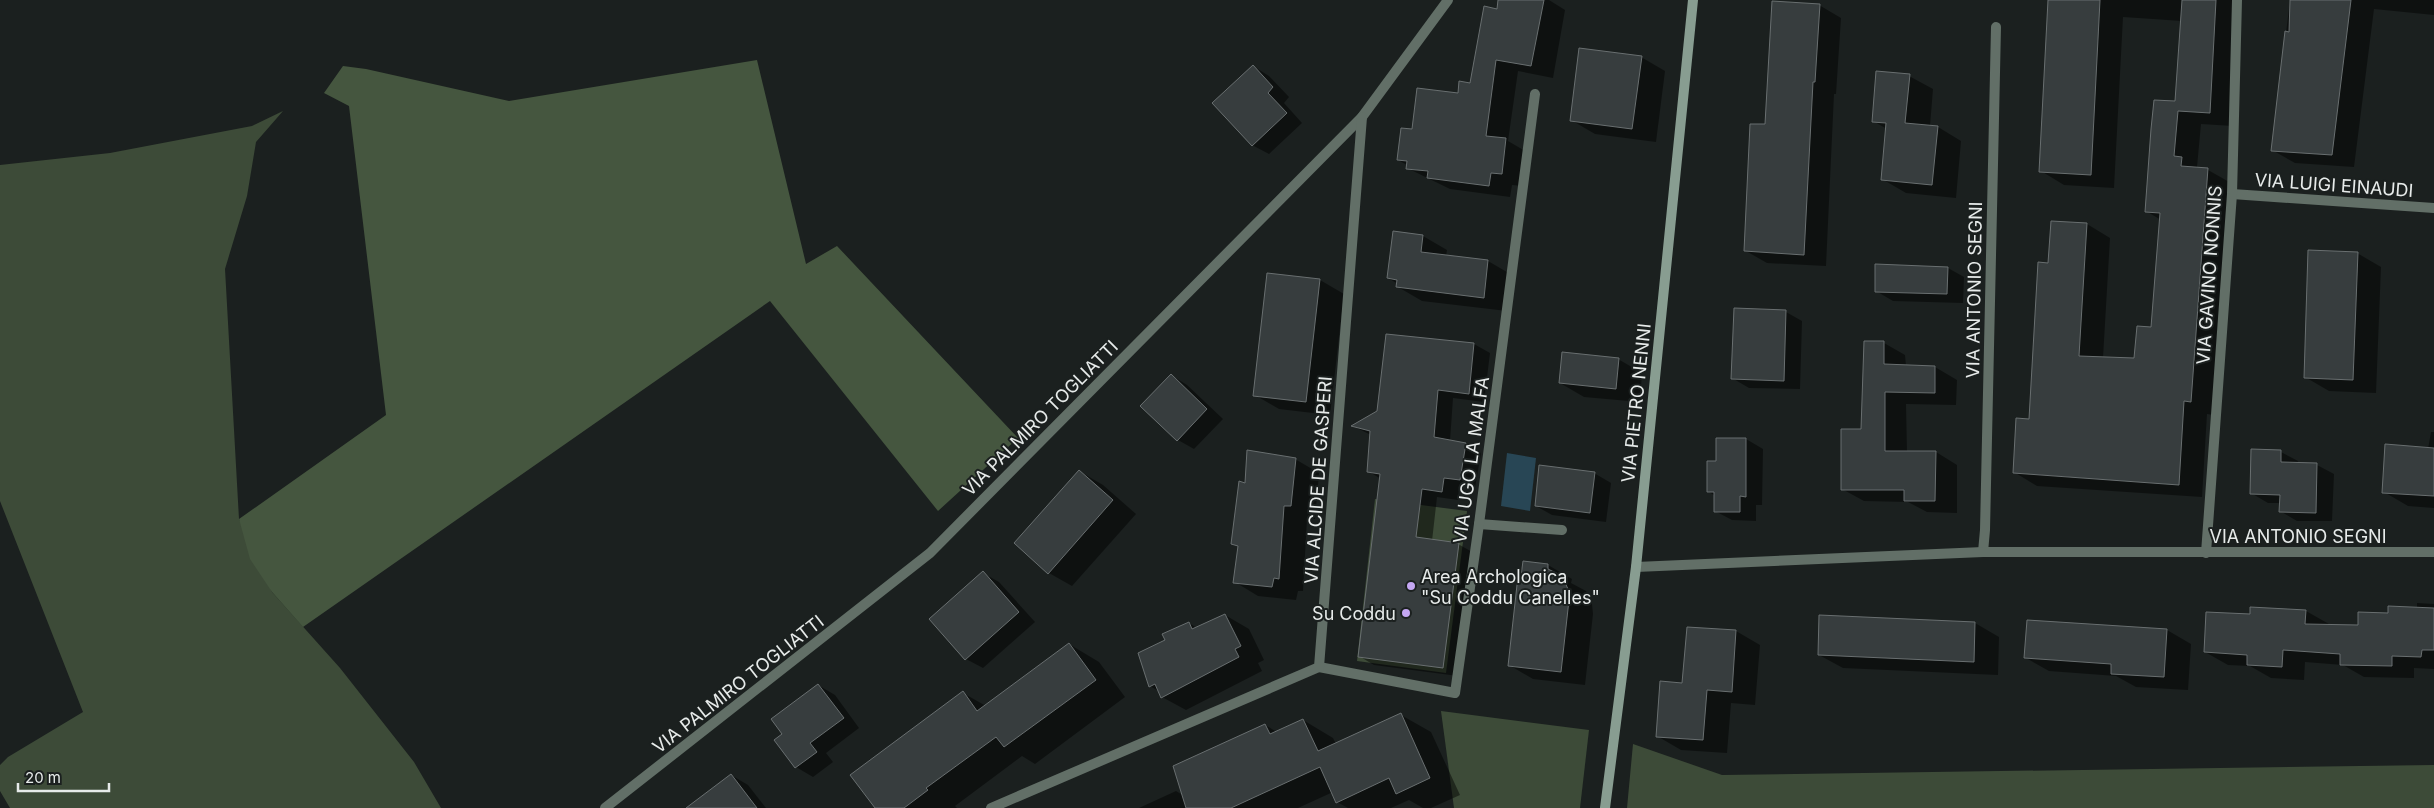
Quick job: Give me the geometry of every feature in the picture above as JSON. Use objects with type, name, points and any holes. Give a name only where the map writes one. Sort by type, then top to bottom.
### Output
[{"type":"street","name":"VIA PALMIRO TOGLIATTI","points":[[605,808],[930,553],[1362,117],[1448,0]]},
{"type":"street","name":"VIA PIETRO NENNI","points":[[1605,808],[1636,567],[1693,0]]},
{"type":"street","name":"VIA GAVINO NONNIS","points":[[2206,553],[2232,194],[2237,0]]},
{"type":"street","name":"VIA ANTONIO SEGNI","points":[[1983,552],[1996,27]]},
{"type":"street","name":"VIA UGO LA MALFA","points":[[1320,668],[1455,693],[1480,524],[1535,94]]},
{"type":"street","name":"VIA ALCIDE DE GASPERI","points":[[1320,668],[1362,117]]},
{"type":"street","name":"VIA LUIGI EINAUDI","points":[[2232,194],[2434,208]]},
{"type":"street","points":[[1480,524],[1562,530]]},
{"type":"street","name":"VIA ANTONIO SEGNI","points":[[1636,567],[1983,552],[2434,552]]},
{"type":"street","points":[[991,808],[1320,668]]},
{"type":"green space","points":[[757,60],[806,264],[837,246],[1018,438],[938,511],[770,301],[303,627],[272,592],[250,559],[239,519],[386,415],[349,106],[324,93],[343,66],[366,69],[509,101]]},
{"type":"green space","points":[[283,111],[256,142],[247,196],[225,269],[239,519],[272,592],[340,668],[414,762],[441,808],[10,808],[0,791],[0,765],[8,757],[83,712],[0,501],[0,165],[110,153],[252,126]]},
{"type":"green space","name":"Area Archologica \"Su Coddu Canelles\"","points":[[1375,499],[1467,511],[1446,673],[1357,661]]},
{"type":"green space","points":[[1441,711],[1589,730],[1580,808],[1454,808]]},
{"type":"green space","points":[[1633,744],[1722,775],[2434,765],[2434,808],[1627,808]]},
{"type":"water","points":[[1507,453],[1536,458],[1530,511],[1501,506]]},
{"type":"building","points":[[1498,0],[1544,0],[1531,66],[1496,60],[1486,136],[1506,138],[1502,174],[1491,173],[1489,186],[1427,178],[1428,171],[1406,169],[1407,161],[1397,160],[1401,128],[1412,129],[1417,88],[1458,93],[1459,81],[1470,83],[1484,6],[1497,9]]},
{"type":"building","points":[[2048,0],[2100,0],[2091,175],[2039,172]]},
{"type":"building","points":[[2182,0],[2216,0],[2210,113],[2178,111],[2174,156],[2182,157],[2181,166],[2208,168],[2191,402],[2184,401],[2179,485],[2013,473],[2016,418],[2029,419],[2038,262],[2048,263],[2051,221],[2087,223],[2079,356],[2134,358],[2137,326],[2151,327],[2160,213],[2145,212],[2151,129],[2154,100],[2175,101]]},
{"type":"building","points":[[2290,0],[2351,0],[2332,155],[2271,151],[2285,31],[2289,32]]},
{"type":"building","points":[[1772,1],[1820,4],[1815,82],[1813,82],[1804,255],[1744,251],[1750,124],[1765,124]]},
{"type":"building","points":[[1579,48],[1642,56],[1632,129],[1570,121]]},
{"type":"building","points":[[1253,65],[1273,87],[1268,93],[1287,113],[1252,146],[1212,103]]},
{"type":"building","points":[[1876,71],[1910,74],[1905,123],[1938,126],[1932,185],[1881,180],[1886,123],[1872,122]]},
{"type":"building","points":[[1393,231],[1423,235],[1421,252],[1488,260],[1484,298],[1396,287],[1397,280],[1387,278]]},
{"type":"building","points":[[2308,250],[2358,252],[2353,380],[2304,378]]},
{"type":"building","points":[[1875,264],[1948,267],[1947,294],[1875,292]]},
{"type":"building","points":[[1267,273],[1320,279],[1306,402],[1253,396]]},
{"type":"building","points":[[1734,308],[1786,310],[1784,381],[1731,379]]},
{"type":"building","points":[[1386,334],[1474,343],[1469,394],[1438,390],[1434,437],[1466,443],[1460,480],[1444,478],[1442,492],[1422,489],[1416,537],[1459,543],[1443,668],[1358,657],[1380,474],[1367,472],[1370,431],[1351,426],[1377,411]]},
{"type":"building","points":[[1864,341],[1884,341],[1884,364],[1935,366],[1935,393],[1885,392],[1885,451],[1936,451],[1935,501],[1904,501],[1904,490],[1841,490],[1841,429],[1861,429]]},
{"type":"building","points":[[1562,352],[1619,358],[1616,389],[1559,383]]},
{"type":"building","points":[[1171,374],[1207,409],[1177,441],[1140,406]]},
{"type":"building","points":[[1716,438],[1746,438],[1746,497],[1740,496],[1740,512],[1714,512],[1714,492],[1707,492],[1707,461],[1716,461]]},
{"type":"building","points":[[2385,444],[2434,448],[2434,496],[2382,493]]},
{"type":"building","points":[[2251,449],[2281,450],[2281,462],[2317,463],[2316,513],[2279,512],[2280,495],[2250,494]]},
{"type":"building","points":[[1247,450],[1296,458],[1291,506],[1284,506],[1279,579],[1274,578],[1272,587],[1233,583],[1238,546],[1231,544],[1239,481],[1245,483]]},
{"type":"building","points":[[1539,465],[1595,472],[1590,513],[1535,506]]},
{"type":"building","points":[[1079,470],[1113,500],[1048,574],[1014,543]]},
{"type":"building","points":[[1523,561],[1548,564],[1548,569],[1562,576],[1568,589],[1569,600],[1561,672],[1508,666],[1518,576],[1521,576]]},
{"type":"building","points":[[983,571],[1019,612],[965,660],[929,619]]},
{"type":"building","points":[[2388,606],[2434,608],[2434,650],[2422,650],[2421,657],[2392,656],[2392,666],[2340,665],[2340,654],[2283,650],[2282,667],[2247,665],[2247,655],[2204,652],[2206,612],[2250,614],[2250,607],[2306,610],[2305,624],[2358,625],[2358,612],[2388,613]]},
{"type":"building","points":[[1225,614],[1241,646],[1235,649],[1239,657],[1161,698],[1155,684],[1149,687],[1138,653],[1165,640],[1162,634],[1189,622],[1192,629]]},
{"type":"building","points":[[1819,615],[1975,622],[1974,662],[1818,655]]},
{"type":"building","points":[[2027,620],[2167,629],[2164,677],[2111,674],[2111,664],[2024,658]]},
{"type":"building","points":[[1687,627],[1736,630],[1732,692],[1707,690],[1703,740],[1656,737],[1660,681],[1682,683]]},
{"type":"building","points":[[1069,643],[1096,680],[1004,747],[996,737],[926,788],[928,790],[904,808],[875,808],[850,775],[963,691],[977,711]]},
{"type":"building","points":[[818,684],[844,718],[810,743],[817,752],[795,768],[774,740],[782,734],[771,719]]},
{"type":"building","points":[[1401,713],[1430,778],[1396,794],[1389,778],[1336,803],[1320,767],[1231,808],[1186,808],[1173,766],[1265,724],[1270,734],[1303,719],[1318,751]]},
{"type":"building","points":[[731,774],[757,808],[686,808]]},
{"type":"place","name":"Area Archologica \"Su Coddu Canelles\"","points":[[1411,586]]},
{"type":"place","name":"Su Coddu","points":[[1406,613]]}]
